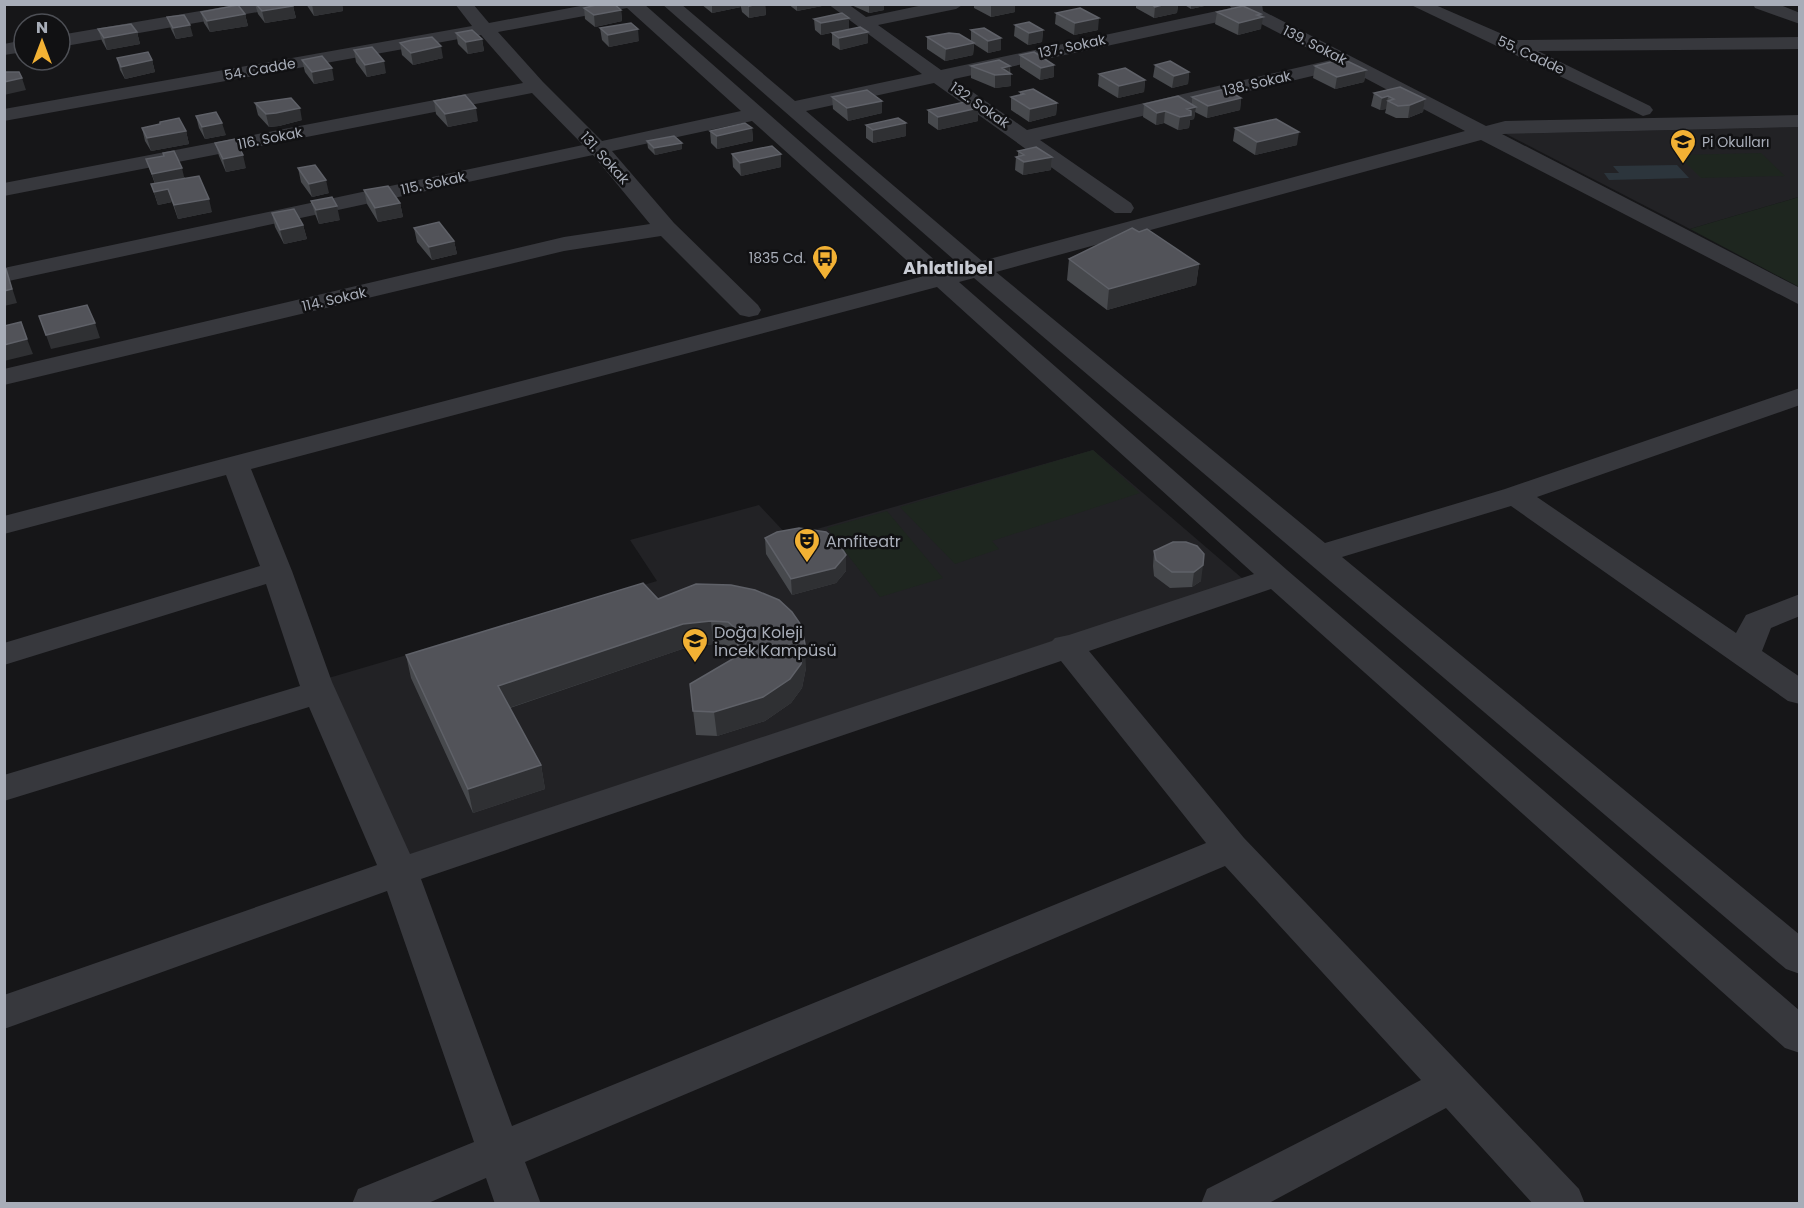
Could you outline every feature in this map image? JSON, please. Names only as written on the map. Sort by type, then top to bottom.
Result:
[{"type":"street","points":[[72,37],[132,20],[275,4]]},
{"type":"street","name":"131. Sokak","points":[[463,4],[536,86],[598,148],[666,228],[749,310]]},
{"type":"street","name":"54. Cadde","points":[[4,115],[623,4]]},
{"type":"street","points":[[633,4],[1276,577],[1800,1036]]},
{"type":"street","points":[[670,4],[791,108],[977,255],[1318,555],[1800,958]]},
{"type":"street","name":"132. Sokak","points":[[836,4],[1025,136],[1123,208]]},
{"type":"street","points":[[863,23],[956,4]]},
{"type":"street","name":"137. Sokak","points":[[791,108],[1242,7],[1271,4]]},
{"type":"street","name":"55. Cadde","points":[[1417,4],[1513,46],[1643,110]]},
{"type":"street","points":[[1761,4],[1800,19]]},
{"type":"street","name":"139. Sokak","points":[[1242,7],[1800,298]]},
{"type":"street","points":[[1513,46],[1800,43]]},
{"type":"street","name":"138. Sokak","points":[[1025,136],[1349,62]]},
{"type":"street","name":"116. Sokak","points":[[4,190],[536,86]]},
{"type":"street","points":[[1376,141],[1482,114],[1800,108]]},
{"type":"street","name":"115. Sokak","points":[[4,275],[756,114]]},
{"type":"street","points":[[4,525],[235,464],[932,271],[977,255],[1505,127],[1800,122]]},
{"type":"street","points":[[1101,214],[1146,201]]},
{"type":"street","name":"114. Sokak","points":[[4,377],[564,244],[666,228]]},
{"type":"street","points":[[4,505],[749,310],[932,271]]},
{"type":"street","points":[[1318,555],[1515,495],[1800,396]]},
{"type":"street","points":[[235,464],[277,571],[320,692],[399,872],[518,1203]]},
{"type":"street","points":[[1515,495],[1800,693]]},
{"type":"street","points":[[4,654],[277,571]]},
{"type":"street","points":[[4,1012],[399,872],[1066,645],[1276,577]]},
{"type":"street","points":[[1683,610],[1757,622],[1800,604]]},
{"type":"street","points":[[1745,653],[1757,622]]},
{"type":"street","points":[[1066,645],[1231,848],[1563,1203]]},
{"type":"street","points":[[4,788],[320,692]]},
{"type":"street","points":[[374,1203],[1231,848]]},
{"type":"street","points":[[1223,1203],[1453,1084]]},
{"type":"shaded area","name":"Pi Okulları","points":[[1799,127],[1799,197],[1690,229],[1506,134]]},
{"type":"shaded area","points":[[1761,153],[1785,176],[1701,178],[1678,155]]},
{"type":"shaded area","points":[[1677,165],[1689,178],[1609,180],[1604,173],[1619,173],[1613,166]]},
{"type":"shaded area","points":[[1799,197],[1799,287],[1690,229]]},
{"type":"shaded area","name":"Doğa Koleji İncek Kampüsü","points":[[1093,450],[1250,585],[399,872],[315,682],[657,581],[630,540],[759,505],[789,537]]},
{"type":"shaded area","points":[[1093,450],[1140,493],[992,541],[999,549],[955,564],[900,507]]},
{"type":"shaded area","points":[[887,511],[943,578],[880,597],[827,528]]},
{"type":"building","points":[[256,4],[292,4],[293,6],[262,11]]},
{"type":"building","points":[[600,4],[614,4],[621,10],[594,15],[584,8]]},
{"type":"building","points":[[238,5],[245,14],[207,21],[201,12]]},
{"type":"building","points":[[1243,6],[1263,17],[1239,23],[1217,12]]},
{"type":"building","points":[[1080,8],[1099,18],[1075,23],[1056,13]]},
{"type":"building","points":[[842,13],[849,18],[821,23],[814,19]]},
{"type":"building","points":[[184,15],[190,25],[173,28],[167,17]]},
{"type":"building","points":[[1029,22],[1043,30],[1029,33],[1015,25]]},
{"type":"building","points":[[631,23],[638,29],[608,35],[600,28]]},
{"type":"building","points":[[131,24],[137,32],[104,38],[98,29]]},
{"type":"building","points":[[860,27],[868,32],[839,38],[832,33]]},
{"type":"building","points":[[984,28],[1001,38],[988,41],[971,30]]},
{"type":"building","points":[[472,30],[482,39],[466,42],[456,33]]},
{"type":"building","points":[[949,33],[959,34],[974,43],[946,49],[927,37]]},
{"type":"building","points":[[432,37],[441,46],[411,53],[400,43],[412,40]]},
{"type":"building","points":[[372,47],[384,61],[365,65],[354,50]]},
{"type":"building","points":[[148,52],[152,60],[121,67],[117,58]]},
{"type":"building","points":[[1034,52],[1054,65],[1041,68],[1020,55]]},
{"type":"building","points":[[322,56],[332,68],[312,72],[302,60]]},
{"type":"building","points":[[1343,59],[1366,70],[1337,77],[1315,66]]},
{"type":"building","points":[[999,60],[1010,66],[1002,68],[1011,74],[995,75],[971,66]]},
{"type":"building","points":[[1170,61],[1189,72],[1174,76],[1155,65]]},
{"type":"building","points":[[1125,68],[1145,80],[1119,86],[1099,74]]},
{"type":"building","points":[[4,72],[19,72],[22,78],[4,82]]},
{"type":"building","points":[[1400,87],[1425,99],[1410,105],[1398,106],[1388,101],[1394,99],[1388,96],[1382,98],[1374,93]]},
{"type":"building","points":[[1033,89],[1057,103],[1030,109],[1011,97]]},
{"type":"building","points":[[1225,89],[1241,98],[1208,106],[1192,97]]},
{"type":"building","points":[[867,90],[882,101],[847,108],[832,97]]},
{"type":"building","points":[[465,95],[476,108],[445,114],[434,101]]},
{"type":"building","points":[[1178,96],[1196,107],[1187,109],[1191,111],[1191,115],[1180,117],[1165,111],[1157,113],[1144,104]]},
{"type":"building","points":[[291,98],[300,108],[266,114],[255,103]]},
{"type":"building","points":[[969,101],[978,108],[938,117],[928,110]]},
{"type":"building","points":[[216,112],[222,123],[202,127],[196,116]]},
{"type":"building","points":[[179,118],[186,131],[147,138],[142,128],[160,124],[160,122]]},
{"type":"building","points":[[898,118],[906,123],[873,130],[866,125]]},
{"type":"building","points":[[1276,119],[1299,132],[1257,142],[1235,128]]},
{"type":"building","points":[[745,123],[752,128],[717,136],[710,131]]},
{"type":"building","points":[[674,136],[682,143],[654,148],[647,141]]},
{"type":"building","points":[[235,139],[243,155],[223,159],[215,143]]},
{"type":"building","points":[[772,146],[781,154],[740,163],[732,154]]},
{"type":"building","points":[[1036,147],[1052,157],[1024,162],[1016,157],[1024,155],[1018,151]]},
{"type":"building","points":[[174,151],[182,168],[152,174],[146,159],[164,156],[163,153]]},
{"type":"building","points":[[315,165],[326,180],[309,184],[298,168]]},
{"type":"building","points":[[199,176],[209,199],[174,205],[168,189],[154,192],[151,184]]},
{"type":"building","points":[[388,186],[400,203],[375,208],[364,190]]},
{"type":"building","points":[[332,197],[337,206],[316,210],[311,201]]},
{"type":"building","points":[[294,209],[303,225],[280,230],[272,213]]},
{"type":"building","points":[[439,222],[454,241],[429,247],[414,228]]},
{"type":"building","points":[[1132,228],[1139,232],[1147,229],[1199,264],[1109,289],[1069,259]]},
{"type":"building","points":[[6,269],[12,289],[4,291],[4,270]]},
{"type":"building","points":[[87,305],[95,323],[46,335],[39,316]]},
{"type":"building","points":[[21,322],[27,339],[4,345],[4,326]]},
{"type":"building","points":[[799,528],[826,532],[838,542],[846,555],[835,568],[791,579],[765,538],[777,532]]},
{"type":"building","points":[[1173,542],[1186,542],[1197,546],[1204,554],[1203,565],[1194,572],[1172,572],[1156,560],[1154,551]]},
{"type":"building","points":[[643,583],[658,599],[696,584],[731,585],[755,590],[779,600],[792,612],[801,625],[805,644],[801,664],[790,679],[763,697],[714,712],[693,711],[690,684],[736,657],[738,641],[735,628],[728,622],[711,621],[683,624],[498,686],[541,765],[468,789],[406,655]]},
{"type":"place","name":"Pi Okulları","points":[[1683,165]]},
{"type":"place","name":"1835 Cd.","points":[[825,281]]},
{"type":"place","name":"Amfiteatr","points":[[807,564]]},
{"type":"place","name":"Doğa Koleji İncek Kampüsü","points":[[695,664]]},
{"type":"district","name":"Ahlatlıbel","points":[[948,268]]}]
